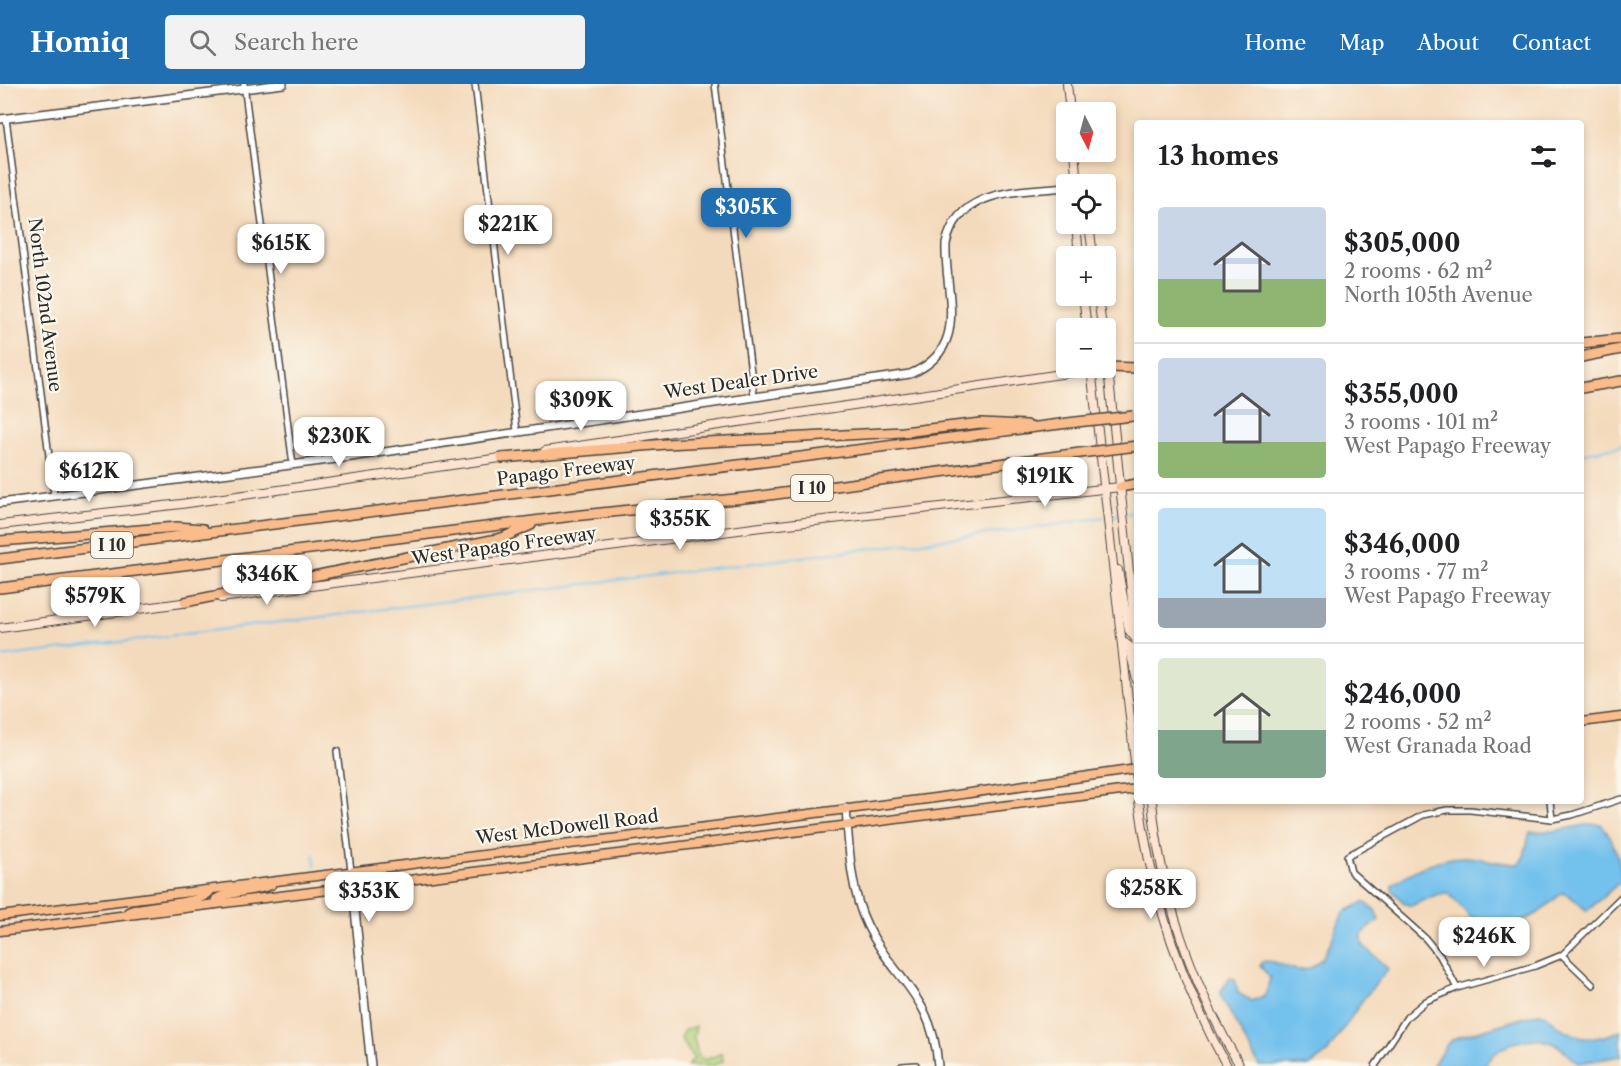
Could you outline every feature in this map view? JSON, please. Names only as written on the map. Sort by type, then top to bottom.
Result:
[{"type":"highway","points":[[1584,343],[1621,339]]},
{"type":"highway","points":[[1584,356],[1621,349]]},
{"type":"highway","points":[[1116,367],[1134,368]]},
{"type":"highway","points":[[1584,387],[1621,381]]},
{"type":"highway","name":"Papago Freeway","points":[[0,559],[1134,415]]},
{"type":"highway","points":[[502,458],[666,444],[903,432],[981,423],[1054,426]]},
{"type":"highway","name":"I 10","points":[[0,588],[707,500],[754,497],[1134,447]]},
{"type":"highway","points":[[1120,487],[1134,485]]},
{"type":"highway","points":[[186,602],[502,538],[540,521]]},
{"type":"highway","points":[[0,541],[177,527],[224,531]]},
{"type":"main road","points":[[1067,84],[1069,102]]},
{"type":"main road","points":[[0,525],[192,502],[502,458],[1056,374]]},
{"type":"main road","points":[[1092,378],[1134,751]]},
{"type":"main road","points":[[1109,378],[1134,619]]},
{"type":"main road","name":"West Papago Freeway","points":[[0,628],[773,526],[1120,487]]},
{"type":"main road","points":[[1114,567],[1120,571],[1129,630],[1134,636]]},
{"type":"main road","points":[[1122,641],[1129,646],[1134,667]]},
{"type":"main road","points":[[1584,722],[1621,717]]},
{"type":"main road","name":"West McDowell Road","points":[[0,916],[1134,769]]},
{"type":"main road","name":"West McDowell Road","points":[[0,931],[1134,789]]},
{"type":"main road","points":[[1139,804],[1151,876],[1170,939],[1192,998],[1226,1065],[1238,1062],[1207,1003],[1186,953],[1158,850],[1152,804]]},
{"type":"main road","points":[[215,904],[216,899],[223,895],[256,891],[282,880]]},
{"type":"main road","points":[[119,916],[140,906],[202,899],[211,890]]},
{"type":"street","points":[[3,118],[244,86],[283,84]]},
{"type":"street","points":[[475,84],[517,431]]},
{"type":"street","points":[[715,84],[754,396]]},
{"type":"street","points":[[244,86],[293,465]]},
{"type":"street","name":"North 102nd Avenue","points":[[3,118],[54,495]]},
{"type":"street","name":"West Dealer Drive","points":[[0,503],[293,465],[910,374],[925,366],[939,352],[949,336],[952,316],[946,244],[948,232],[961,213],[979,201],[995,195],[1056,189]]},
{"type":"street","points":[[337,751],[371,1066]]},
{"type":"street","points":[[1457,987],[1440,956],[1425,938],[1351,872],[1347,856],[1423,815],[1447,810],[1470,810],[1552,819],[1621,799]]},
{"type":"street","points":[[1550,804],[1552,819]]},
{"type":"street","points":[[846,808],[854,876],[864,918],[883,950],[921,1003],[934,1035],[938,1066]]},
{"type":"street","points":[[1375,1066],[1407,1017],[1426,1001],[1457,987],[1535,966],[1562,954],[1621,897]]},
{"type":"street","points":[[1562,954],[1593,985]]},
{"type":"street","points":[[902,1066],[916,1065]]},
{"type":"green space","points":[[696,1026],[694,1037],[698,1056],[705,1060],[722,1053],[723,1061],[712,1066],[687,1066],[694,1059],[681,1039],[684,1030]]},
{"type":"water","points":[[1601,824],[1610,837],[1618,858],[1621,881],[1587,911],[1570,896],[1562,893],[1537,914],[1482,930],[1448,893],[1438,894],[1411,906],[1404,903],[1392,890],[1392,885],[1409,874],[1437,861],[1467,857],[1519,864],[1524,856],[1530,832],[1555,831]]},
{"type":"water","points":[[1364,902],[1375,910],[1379,920],[1362,934],[1362,944],[1388,969],[1364,998],[1327,1053],[1309,1066],[1259,1066],[1221,996],[1221,991],[1230,978],[1235,979],[1238,993],[1252,1001],[1266,995],[1270,978],[1260,965],[1262,962],[1274,962],[1293,969],[1304,970],[1313,966],[1326,951],[1344,912]]},
{"type":"water","points":[[1539,1013],[1548,1016],[1566,1031],[1581,1036],[1605,1036],[1621,1030],[1621,1056],[1579,1063],[1557,1045],[1547,1041],[1527,1040],[1498,1051],[1484,1066],[1432,1066],[1448,1043],[1455,1038]]},
{"type":"waterway","points":[[1584,453],[1621,446]]},
{"type":"waterway","points":[[1110,516],[1134,512]]},
{"type":"waterway","points":[[0,657],[1042,527],[1104,517]]},
{"type":"waterway","points":[[314,855],[315,866]]}]
